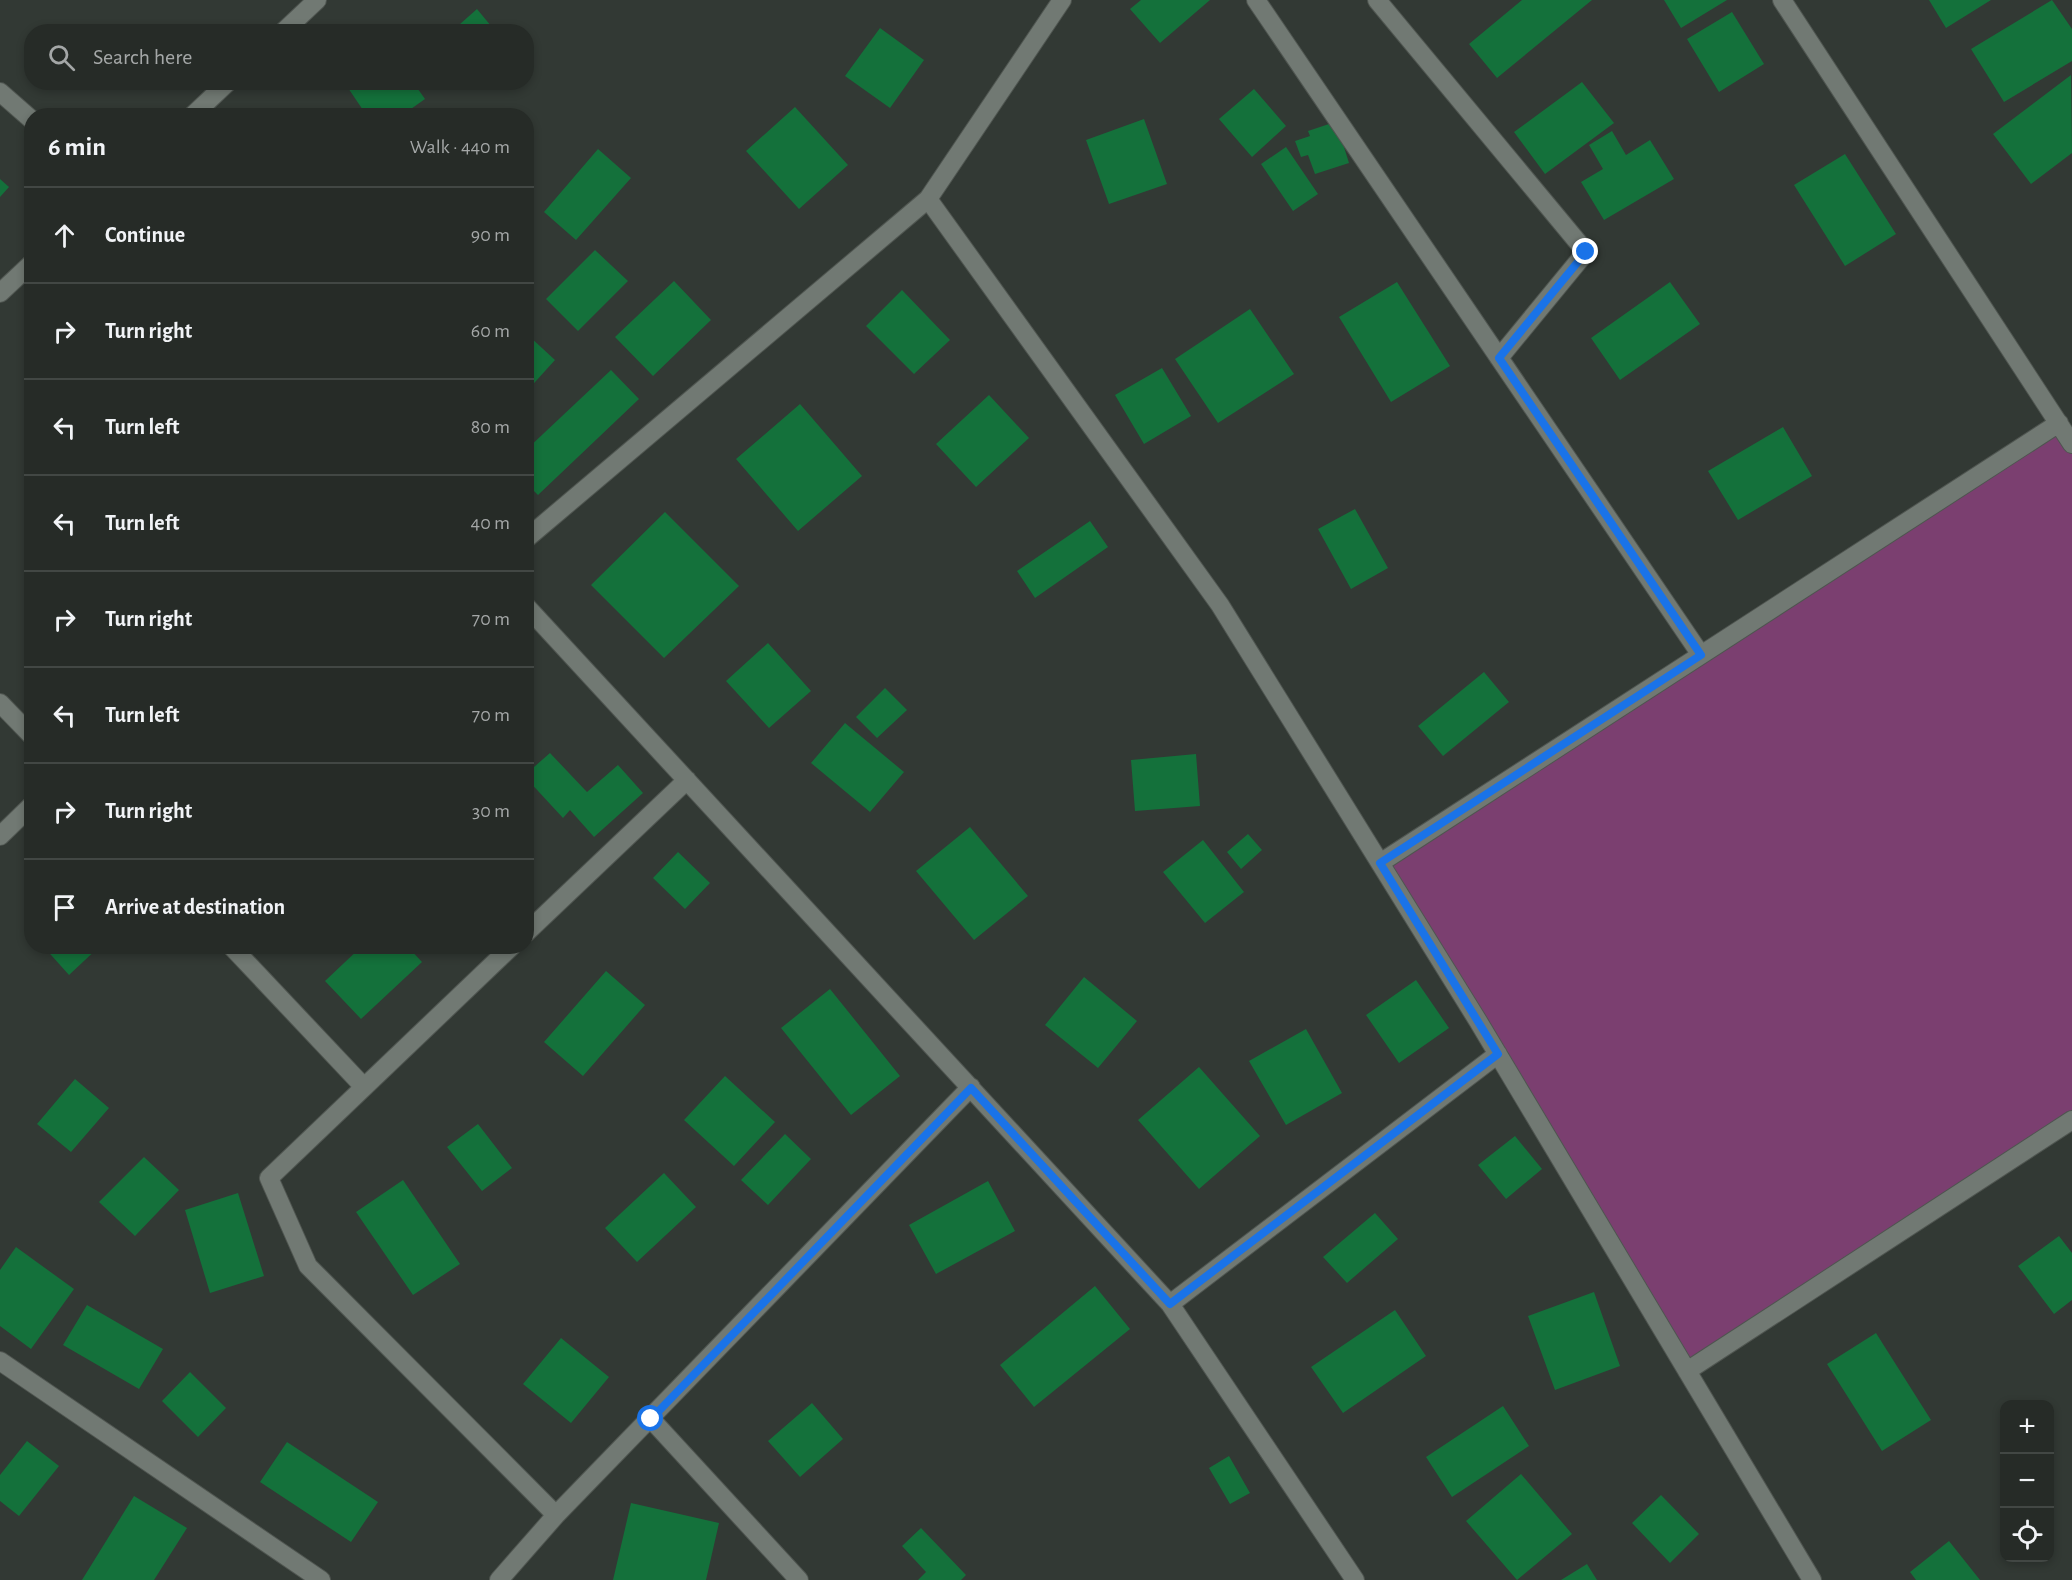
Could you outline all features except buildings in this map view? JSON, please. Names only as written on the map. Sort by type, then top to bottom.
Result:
[{"type":"street","points":[[292,24],[317,0]]},
{"type":"street","points":[[534,532],[928,199],[1062,0]]},
{"type":"street","points":[[1256,0],[1701,655]]},
{"type":"street","points":[[1377,0],[1586,252],[1499,358]]},
{"type":"street","points":[[1782,0],[2072,444]]},
{"type":"street","points":[[200,108],[220,90]]},
{"type":"street","points":[[0,92],[24,113]]},
{"type":"street","points":[[928,199],[1220,605],[1498,1054],[1812,1580]]},
{"type":"street","points":[[0,292],[24,270]]},
{"type":"street","points":[[1380,863],[2058,423]]},
{"type":"street","points":[[534,615],[1170,1304],[1355,1580]]},
{"type":"street","points":[[0,703],[24,728]]},
{"type":"street","points":[[534,925],[687,780]]},
{"type":"street","points":[[0,836],[24,813]]},
{"type":"street","points":[[239,954],[364,1087]]},
{"type":"street","points":[[504,954],[269,1178],[308,1266],[556,1515]]},
{"type":"street","points":[[1170,1304],[1498,1054]]},
{"type":"street","points":[[499,1580],[556,1515],[971,1088]]},
{"type":"street","points":[[1687,1371],[2072,1120]]},
{"type":"street","points":[[0,1361],[321,1580]]},
{"type":"street","points":[[651,1419],[799,1580]]},
{"type":"shaded area","points":[[2059,423],[2072,443],[2072,1125],[1687,1371],[1380,863]]},
{"type":"route","points":[[651,1419],[971,1088],[1170,1304],[1498,1054],[1380,863],[1701,655],[1499,358],[1586,252]]}]
